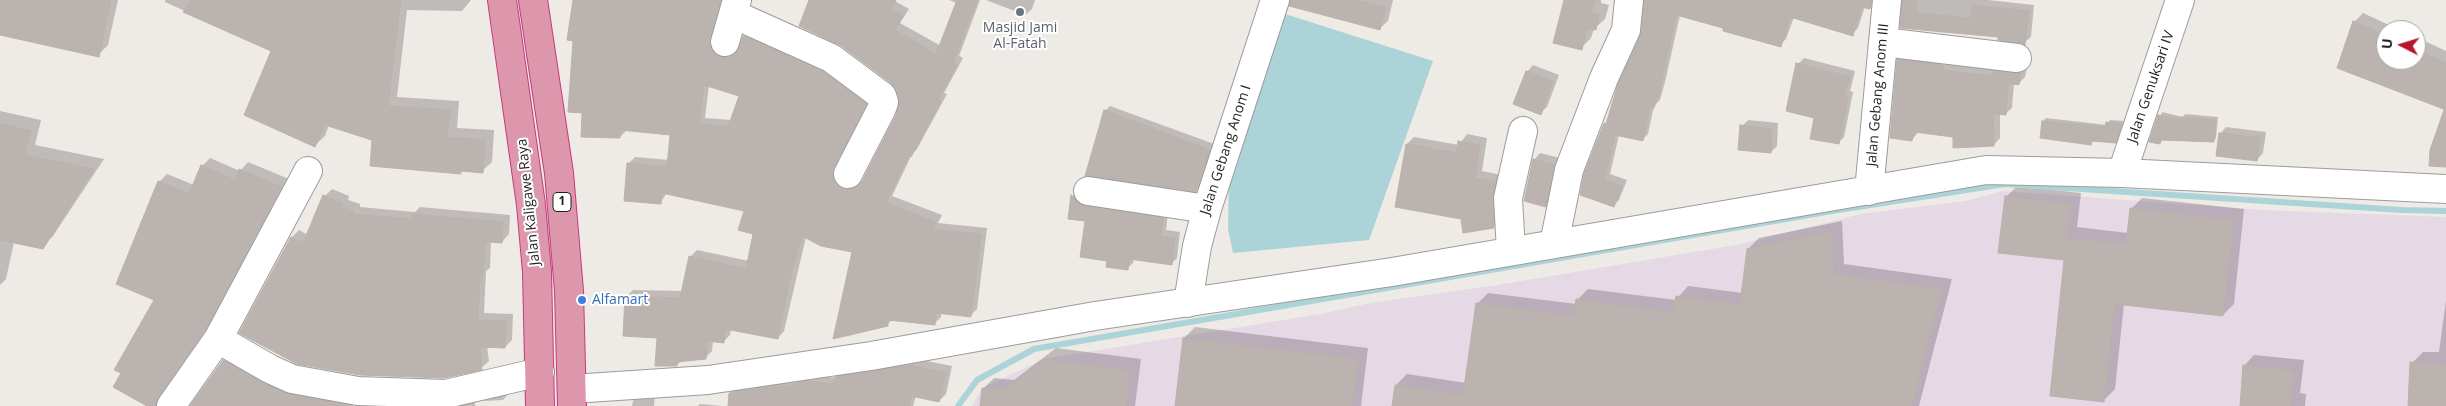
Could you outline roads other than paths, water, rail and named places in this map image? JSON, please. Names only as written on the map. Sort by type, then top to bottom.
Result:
[{"type":"highway","name":"Jalan Kaligawe Raya","points":[[502,0],[531,205],[537,272],[540,406]]},
{"type":"highway","name":"1","points":[[533,0],[559,173],[569,291],[572,398]]},
{"type":"street","points":[[1554,244],[1569,170],[1604,78],[1626,30],[1629,0]]},
{"type":"street","name":"Jalan Gebang Anom III","points":[[1869,191],[1887,0]]},
{"type":"street","name":"Jalan Genuksari IV","points":[[2122,173],[2180,0]]},
{"type":"street","name":"Jalan Gebang Anom I","points":[[1188,302],[1197,246],[1207,209],[1270,1]]},
{"type":"street","points":[[725,42],[735,7],[831,58],[882,96],[884,102],[882,108],[848,174]]},
{"type":"street","points":[[1883,42],[2017,58]]},
{"type":"street","points":[[1511,251],[1508,198],[1523,132]]},
{"type":"street","points":[[171,406],[218,339],[308,170]]},
{"type":"street","points":[[572,398],[871,356],[1085,318],[1392,272],[1986,170],[2122,173],[2446,189]]},
{"type":"street","points":[[1088,191],[1207,209]]},
{"type":"street","points":[[218,339],[270,369],[292,379],[358,391],[446,394],[540,372]]},
{"type":"water","points":[[1285,14],[1433,61],[1369,240],[1233,253],[1228,229],[1229,174]]},
{"type":"waterway","points":[[958,406],[977,380],[1034,349],[1832,211],[2005,184],[2402,210],[2446,211]]},
{"type":"place","name":"Masjid Jami Al-Fatah","points":[[1020,12]]},
{"type":"place","name":"Alfamart","points":[[582,300]]}]
